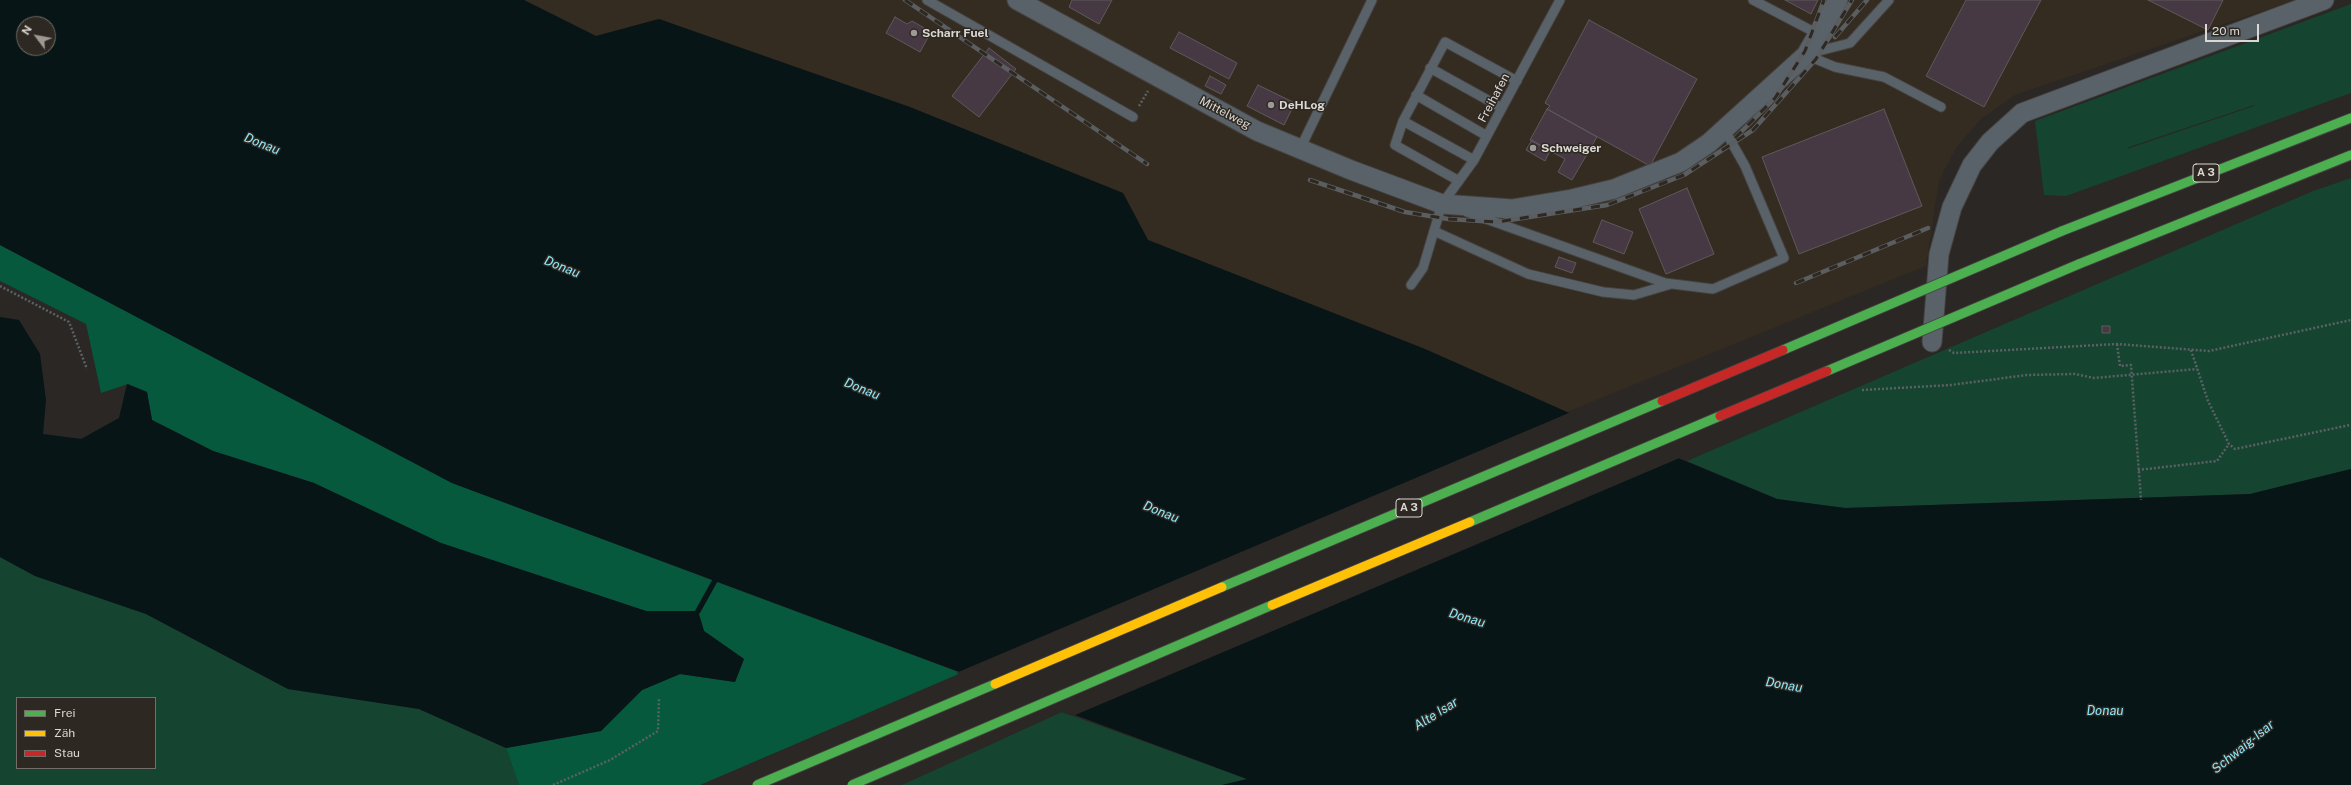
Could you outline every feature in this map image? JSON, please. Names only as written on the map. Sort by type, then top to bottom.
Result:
[{"type":"highway","name":"A 3","points":[[757,785],[2062,231],[2351,118]]},
{"type":"highway","points":[[852,785],[1178,645],[2079,264],[2351,155]]},
{"type":"street","name":"Mittelweg","points":[[1017,0],[1257,131],[1442,204],[1512,209],[1572,199],[1614,189],[1681,162],[1709,143],[1806,54],[1838,0]]},
{"type":"street","points":[[1932,342],[1940,254],[1952,207],[1972,165],[1990,142],[2022,113],[2324,0]]},
{"type":"lane","points":[[927,0],[1134,117]]},
{"type":"lane","points":[[1300,149],[1372,0]]},
{"type":"lane","name":"Freihafen","points":[[1411,285],[1423,268],[1442,204],[1474,160],[1560,0]]},
{"type":"lane","points":[[1753,0],[1818,34]]},
{"type":"lane","points":[[1806,54],[1850,43],[1889,0]]},
{"type":"lane","points":[[1459,181],[1395,145],[1403,120],[1445,42],[1517,81]]},
{"type":"lane","points":[[1806,54],[1836,67],[1884,76],[1941,107]]},
{"type":"lane","points":[[1430,68],[1502,108]]},
{"type":"lane","points":[[1416,95],[1487,136]]},
{"type":"lane","points":[[1403,120],[1474,160]]},
{"type":"lane","points":[[1442,204],[1665,283],[1713,289],[1784,258],[1745,166],[1724,129]]},
{"type":"lane","points":[[1434,231],[1528,274],[1603,292],[1634,296],[1673,284]]},
{"type":"path","points":[[1134,117],[1156,76]]},
{"type":"path","points":[[0,286],[69,322],[87,369]]},
{"type":"path","points":[[1932,342],[1954,353],[2117,344],[2209,352],[2351,320]]},
{"type":"path","points":[[2117,344],[2120,366],[2131,365],[2140,500]]},
{"type":"path","points":[[2190,350],[2208,402],[2229,444],[2235,449],[2350,425]]},
{"type":"path","points":[[1862,390],[1951,385],[2027,375],[2075,374],[2094,378],[2132,376],[2197,369]]},
{"type":"path","points":[[2138,470],[2217,460],[2229,444]]},
{"type":"path","points":[[552,785],[610,760],[658,731],[659,698]]},
{"type":"shaded area","points":[[524,0],[2292,1],[2015,95],[1981,119],[1956,148],[1939,181],[1926,266],[1567,412],[1425,349],[1148,240],[1123,193],[659,19],[596,36]]},
{"type":"green space","points":[[2351,4],[2351,93],[2066,196],[2044,195],[2035,121]],"holes":[[[2254,106],[2127,149],[2129,147]]]},
{"type":"green space","points":[[2351,178],[2351,469],[2250,494],[1845,508],[1777,499],[1687,461],[2313,191]]},
{"type":"green space","points":[[0,245],[452,483],[961,673],[700,785],[519,785],[506,748],[601,731],[642,690],[680,674],[735,682],[744,659],[704,631],[698,611],[646,611],[441,543],[314,483],[213,451],[152,420],[147,392],[128,384],[101,393],[86,324],[0,281]]},
{"type":"green space","points":[[0,557],[35,576],[146,614],[288,689],[419,709],[506,748],[519,785],[0,785]]},
{"type":"green space","points":[[1062,712],[1247,779],[1222,785],[902,785]]},
{"type":"water","points":[[0,0],[524,0],[596,36],[659,19],[910,107],[1123,193],[1148,240],[1425,349],[1567,412],[1777,499],[1845,508],[2250,494],[2351,469],[2351,785],[1222,785],[1247,779],[452,483],[0,245]]},
{"type":"water","points":[[0,317],[19,320],[40,354],[46,400],[43,434],[81,439],[119,418],[127,384],[147,392],[152,420],[213,451],[314,483],[441,543],[646,611],[698,611],[704,631],[744,659],[735,682],[680,674],[642,690],[601,731],[506,748],[419,709],[288,689],[146,614],[35,576],[0,557]]},
{"type":"pier","points":[[1571,412],[1682,457],[1073,716],[956,673]]},
{"type":"building","points":[[1072,0],[1112,0],[1099,24],[1069,7]]},
{"type":"building","points":[[1785,0],[1818,0],[1811,14]]},
{"type":"building","points":[[1966,0],[2041,0],[1984,107],[1926,76]]},
{"type":"building","points":[[2148,0],[2223,0],[2208,30]]},
{"type":"building","points":[[895,17],[907,24],[912,21],[931,32],[920,52],[886,33]]},
{"type":"building","points":[[1589,20],[1697,79],[1650,166],[1547,109],[1550,106],[1545,103]]},
{"type":"building","points":[[1179,32],[1237,63],[1229,79],[1170,48]]},
{"type":"building","points":[[989,48],[1016,69],[979,117],[952,96]]},
{"type":"building","points":[[1210,76],[1226,85],[1221,94],[1205,86]]},
{"type":"building","name":"DeHLog","points":[[1258,85],[1295,103],[1284,125],[1247,106]]},
{"type":"building","points":[[1547,109],[1597,137],[1572,180],[1558,172],[1565,159],[1530,140]]},
{"type":"building","points":[[1884,109],[1922,206],[1799,254],[1762,157]]},
{"type":"building","points":[[1532,140],[1550,151],[1545,161],[1526,150]]},
{"type":"building","points":[[1687,188],[1714,254],[1666,274],[1639,209]]},
{"type":"building","points":[[1602,220],[1633,232],[1624,254],[1593,242]]},
{"type":"building","points":[[1559,257],[1576,263],[1572,273],[1555,267]]},
{"type":"building","points":[[2102,326],[2110,326],[2110,333],[2102,333]]},
{"type":"waterway","points":[[698,611],[718,575]]},
{"type":"railway","points":[[905,0],[1147,164]]},
{"type":"railway","points":[[1735,138],[1775,98],[1805,51],[1824,0]]},
{"type":"railway","points":[[1310,180],[1405,212],[1448,219],[1497,222],[1607,205],[1684,175],[1753,130],[1816,59],[1852,0]]},
{"type":"railway","points":[[1835,37],[1867,0]]},
{"type":"railway","points":[[1796,283],[1928,228]]},
{"type":"traffic: fast","points":[[2062,231],[2351,118]]},
{"type":"traffic: fast","points":[[2079,264],[2351,155]]},
{"type":"traffic: fast","points":[[1783,350],[2062,231]]},
{"type":"traffic: fast","points":[[1827,371],[2079,264]]},
{"type":"traffic: fast","points":[[1222,587],[1662,401]]},
{"type":"traffic: fast","points":[[1470,522],[1720,416]]},
{"type":"traffic: fast","points":[[852,785],[1272,605]]},
{"type":"traffic: fast","points":[[757,785],[995,684]]},
{"type":"traffic: slow","points":[[1272,605],[1470,522]]},
{"type":"traffic: slow","points":[[995,684],[1222,587]]},
{"type":"traffic: jam","points":[[1662,401],[1783,350]]},
{"type":"traffic: jam","points":[[1720,416],[1827,371]]},
{"type":"place","name":"Scharr Fuel","points":[[914,33]]},
{"type":"place","name":"DeHLog","points":[[1271,105]]},
{"type":"place","name":"Schweiger","points":[[1533,148]]},
{"type":"water label","name":"Donau","points":[[262,144]]},
{"type":"water label","name":"Donau","points":[[562,267]]},
{"type":"water label","name":"Donau","points":[[862,389]]},
{"type":"water label","name":"Donau","points":[[1161,512]]},
{"type":"water label","name":"Donau","points":[[1467,618]]},
{"type":"water label","name":"Donau","points":[[1784,685]]},
{"type":"water label","name":"Donau","points":[[2105,711]]},
{"type":"water label","name":"Alte Isar","points":[[1436,714]]},
{"type":"water label","name":"Schwaig-Isar","points":[[2243,747]]}]
